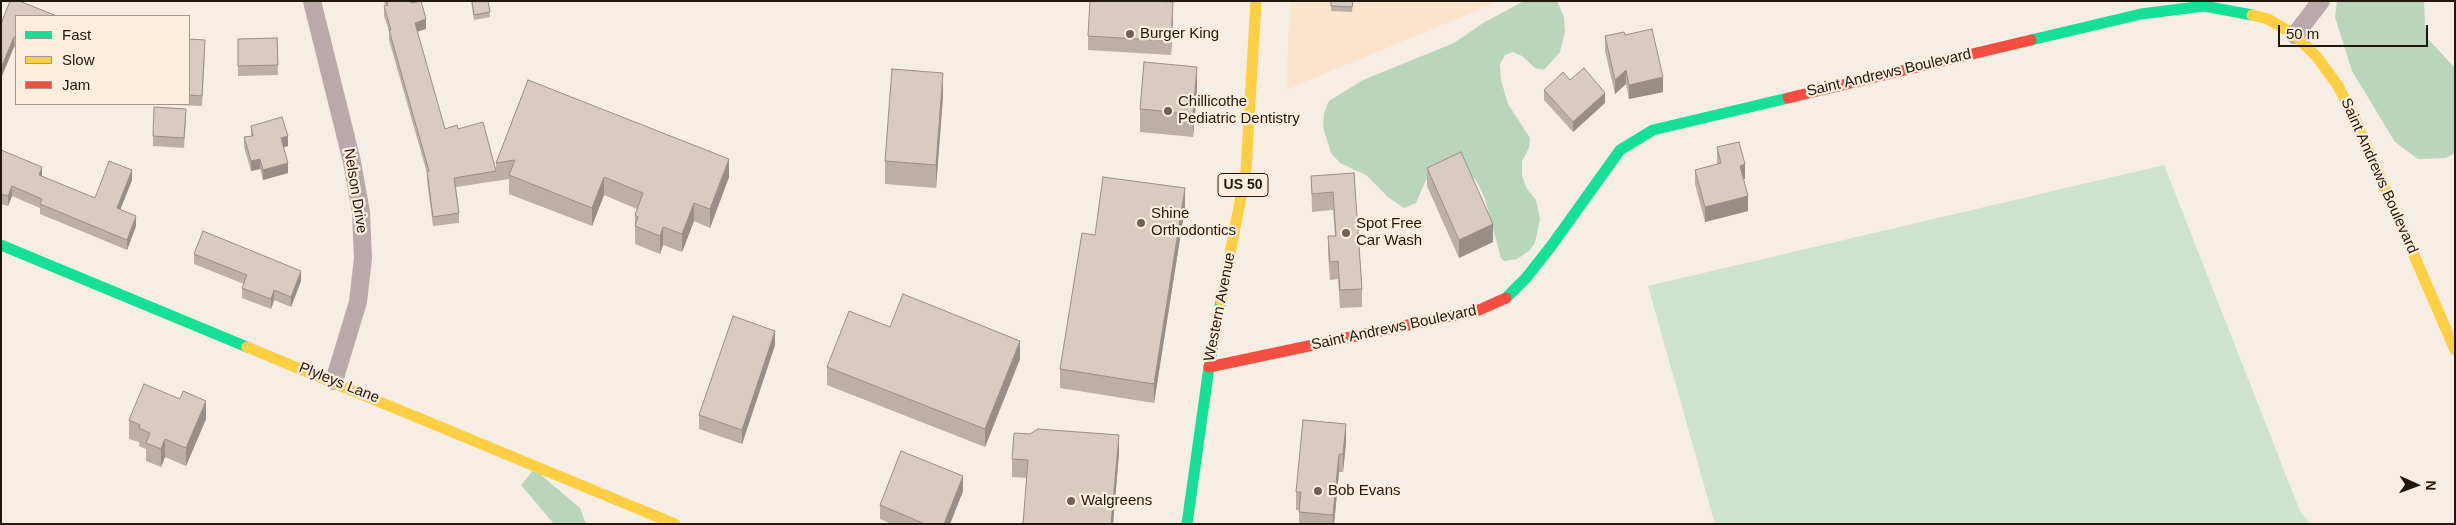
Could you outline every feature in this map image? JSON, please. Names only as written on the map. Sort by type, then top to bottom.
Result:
[{"type":"street","name":"Nelson Drive","points":[[312,1],[352,162],[361,212],[363,258],[358,302],[334,381]]},
{"type":"street","name":"Western Avenue","points":[[1187,524],[1209,367],[1246,170],[1256,1]]},
{"type":"street","points":[[2295,35],[2321,1]]},
{"type":"street","name":"Saint Andrews Boulevard","points":[[1209,367],[1479,310],[1505,299],[1526,278],[1620,150],[1653,130],[2141,14],[2173,8],[2204,6],[2235,10],[2268,19],[2295,35],[2316,57],[2338,86],[2356,119],[2455,350]]},
{"type":"street","name":"Plyleys Lane","points":[[1,245],[334,381],[675,524]]},
{"type":"shaded area","points":[[1290,1],[1500,1],[1286,90]]},
{"type":"green space","points":[[1524,1],[1557,1],[1564,17],[1565,32],[1560,52],[1544,70],[1535,68],[1522,56],[1513,52],[1505,55],[1500,64],[1501,80],[1508,104],[1530,138],[1529,148],[1522,161],[1522,176],[1527,189],[1536,200],[1540,219],[1535,243],[1529,251],[1517,259],[1504,261],[1501,258],[1485,199],[1477,182],[1465,168],[1443,163],[1426,180],[1416,203],[1404,208],[1388,197],[1366,175],[1340,163],[1331,153],[1323,127],[1324,113],[1329,101],[1363,80],[1454,43],[1483,23]]},
{"type":"green space","points":[[2337,1],[2424,1],[2425,25],[2428,39],[2455,68],[2455,153],[2446,158],[2418,159],[2395,142],[2352,71],[2335,17]]},
{"type":"green space","points":[[2164,165],[2300,511],[2310,524],[1715,524],[1648,286]]},
{"type":"green space","points":[[534,469],[580,508],[586,524],[554,524],[521,485]]},
{"type":"building","points":[[10,1],[19,1],[54,15],[15,15],[15,38],[1,68],[1,24]]},
{"type":"building","points":[[387,1],[411,1],[411,3],[421,1],[426,19],[415,23],[445,129],[457,125],[458,129],[483,122],[496,171],[454,178],[459,213],[433,217],[427,171],[429,171],[389,30],[391,30],[384,6],[388,5]]},
{"type":"building","points":[[472,1],[488,1],[490,12],[474,15]]},
{"type":"building","name":"Burger King","points":[[1090,1],[1173,2],[1171,41],[1088,36]]},
{"type":"building","points":[[1331,1],[1353,1],[1352,7],[1331,6]]},
{"type":"building","points":[[1652,29],[1663,77],[1629,85],[1626,70],[1615,80],[1605,36],[1624,32],[1625,35]]},
{"type":"building","points":[[277,38],[278,65],[238,66],[238,39]]},
{"type":"building","points":[[190,39],[205,40],[202,96],[190,95]]},
{"type":"building","points":[[1144,62],[1197,67],[1193,114],[1140,109]]},
{"type":"building","points":[[1584,68],[1605,93],[1573,122],[1544,90],[1563,72],[1570,80]]},
{"type":"building","points":[[892,69],[943,73],[936,165],[885,161]]},
{"type":"building","points":[[528,80],[729,159],[710,209],[694,203],[682,234],[663,227],[660,236],[635,226],[638,217],[635,215],[643,193],[604,177],[592,208],[509,175],[515,160],[496,163]]},
{"type":"building","points":[[154,107],[186,109],[184,138],[153,136]]},
{"type":"building","points":[[282,117],[288,136],[281,138],[288,163],[263,170],[260,159],[251,161],[244,137],[253,136],[251,126]]},
{"type":"building","points":[[1739,142],[1745,164],[1740,166],[1748,196],[1705,207],[1695,170],[1721,163],[1717,147]]},
{"type":"building","points":[[1,150],[42,167],[39,175],[95,198],[109,161],[132,170],[117,208],[136,216],[127,240],[40,204],[42,199],[12,186],[8,196],[1,194]]},
{"type":"building","points":[[1461,152],[1493,224],[1459,240],[1427,168]]},
{"type":"building","name":"Spot Free Car Wash","points":[[1354,173],[1362,289],[1340,290],[1338,261],[1330,262],[1328,236],[1336,236],[1333,192],[1312,194],[1311,176]]},
{"type":"building","points":[[1103,177],[1185,188],[1154,384],[1060,369],[1082,233],[1095,235]]},
{"type":"building","points":[[203,231],[301,271],[291,297],[274,290],[271,299],[242,288],[247,275],[194,254]]},
{"type":"building","points":[[903,294],[1020,341],[985,429],[827,367],[849,311],[890,327]]},
{"type":"building","points":[[733,316],[775,331],[742,430],[699,415]]},
{"type":"building","points":[[144,384],[180,399],[183,391],[206,401],[186,448],[165,439],[161,449],[146,443],[150,433],[139,428],[140,425],[129,420]]},
{"type":"building","name":"Bob Evans","points":[[1303,420],[1346,424],[1343,454],[1339,454],[1333,515],[1299,512],[1301,492],[1296,492]]},
{"type":"building","name":"Walgreens","points":[[1038,429],[1119,435],[1111,524],[1023,524],[1028,460],[1012,459],[1014,433],[1030,434]]},
{"type":"building","points":[[901,451],[963,476],[944,524],[925,524],[880,505]]},
{"type":"traffic: fast","points":[[2031,40],[2141,14],[2204,6],[2252,15]]},
{"type":"traffic: fast","points":[[1506,298],[1526,278],[1552,245],[1620,150],[1653,130],[1788,98]]},
{"type":"traffic: fast","points":[[1,245],[247,347]]},
{"type":"traffic: fast","points":[[1187,524],[1209,367],[1221,301]]},
{"type":"traffic: slow","points":[[1221,301],[1246,170],[1256,1]]},
{"type":"traffic: slow","points":[[2252,15],[2268,19],[2295,35],[2317,57],[2338,86],[2355,119],[2455,350]]},
{"type":"traffic: slow","points":[[247,347],[675,524]]},
{"type":"traffic: jam","points":[[1788,98],[2031,40]]},
{"type":"traffic: jam","points":[[1209,367],[1479,310],[1506,298]]},
{"type":"place","name":"Burger King","points":[[1130,34]]},
{"type":"place","name":"Chillicothe Pediatric Dentistry","points":[[1168,111]]},
{"type":"place","name":"Shine Orthodontics","points":[[1141,223]]},
{"type":"place","name":"Spot Free Car Wash","points":[[1346,233]]},
{"type":"place","name":"Bob Evans","points":[[1318,491]]},
{"type":"place","name":"Walgreens","points":[[1071,501]]}]
